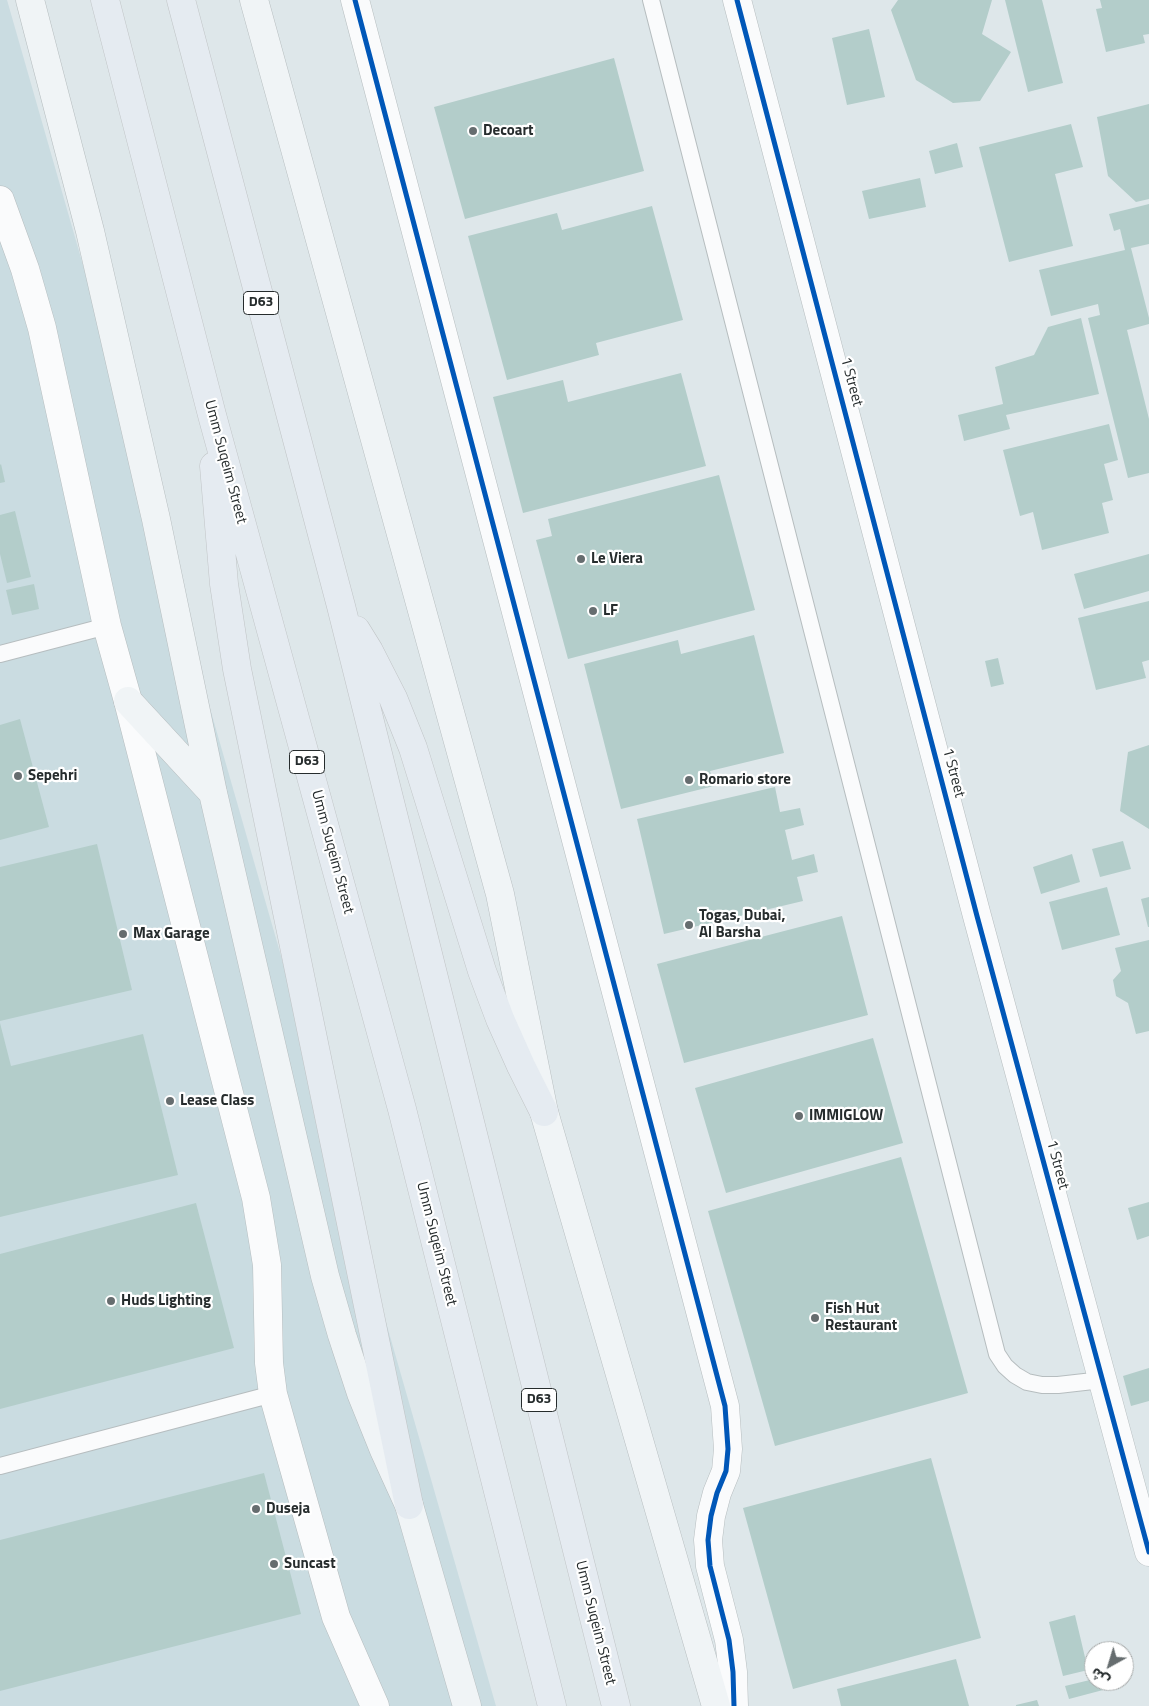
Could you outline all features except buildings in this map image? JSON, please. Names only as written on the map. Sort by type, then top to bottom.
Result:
[{"type":"main road","points":[[30,0],[90,231],[154,510],[213,793],[325,1276],[361,1393],[409,1505]]},
{"type":"main road","name":"Umm Suqeim Street","points":[[105,0],[212,415],[402,1109],[552,1706]]},
{"type":"main road","name":"Umm Suqeim Street","points":[[181,0],[341,606],[616,1706]]},
{"type":"main road","points":[[254,0],[500,894],[544,1112],[716,1706]]},
{"type":"main road","points":[[212,415],[216,500],[223,575],[237,669],[409,1505],[467,1706]]},
{"type":"main road","points":[[341,606],[369,651],[393,698],[413,748],[485,979],[504,1027],[544,1112]]},
{"type":"main road","points":[[128,701],[213,793]]},
{"type":"street","points":[[355,0],[725,1406],[728,1442],[726,1471],[717,1493],[711,1516],[708,1540],[710,1566],[728,1640],[733,1672],[734,1706]]},
{"type":"street","name":"1 Street","points":[[738,0],[980,925],[1149,1552]]},
{"type":"street","points":[[0,200],[25,269],[42,328],[107,626],[256,1198],[267,1265],[269,1363],[273,1394],[336,1617],[375,1706]]},
{"type":"lane","points":[[651,0],[997,1354],[1005,1366],[1027,1382],[1042,1385],[1058,1385],[1102,1380]]},
{"type":"lane","points":[[0,654],[107,626]]},
{"type":"lane","points":[[0,1466],[273,1394]]},
{"type":"shaded area","points":[[0,0],[7,0],[496,1706],[0,1706]]},
{"type":"cycle path","points":[[355,0],[725,1406],[728,1449],[726,1471],[717,1493],[711,1516],[708,1540],[710,1566],[729,1640],[733,1672],[734,1706]]},
{"type":"cycle path","points":[[737,0],[977,916],[1149,1552]]},
{"type":"place","name":"Decoart","points":[[473,131]]},
{"type":"place","name":"Le Viera","points":[[581,559]]},
{"type":"place","name":"LF","points":[[593,611]]},
{"type":"place","name":"Sepehri","points":[[18,776]]},
{"type":"place","name":"Romario store","points":[[689,780]]},
{"type":"place","name":"Togas, Dubai, Al Barsha","points":[[689,925]]},
{"type":"place","name":"Max Garage","points":[[123,934]]},
{"type":"place","name":"Lease Class","points":[[170,1101]]},
{"type":"place","name":"IMMIGLOW","points":[[799,1116]]},
{"type":"place","name":"Huds Lighting","points":[[111,1301]]},
{"type":"place","name":"Fish Hut Restaurant","points":[[815,1318]]},
{"type":"place","name":"Duseja","points":[[256,1509]]},
{"type":"place","name":"Suncast","points":[[274,1564]]}]
